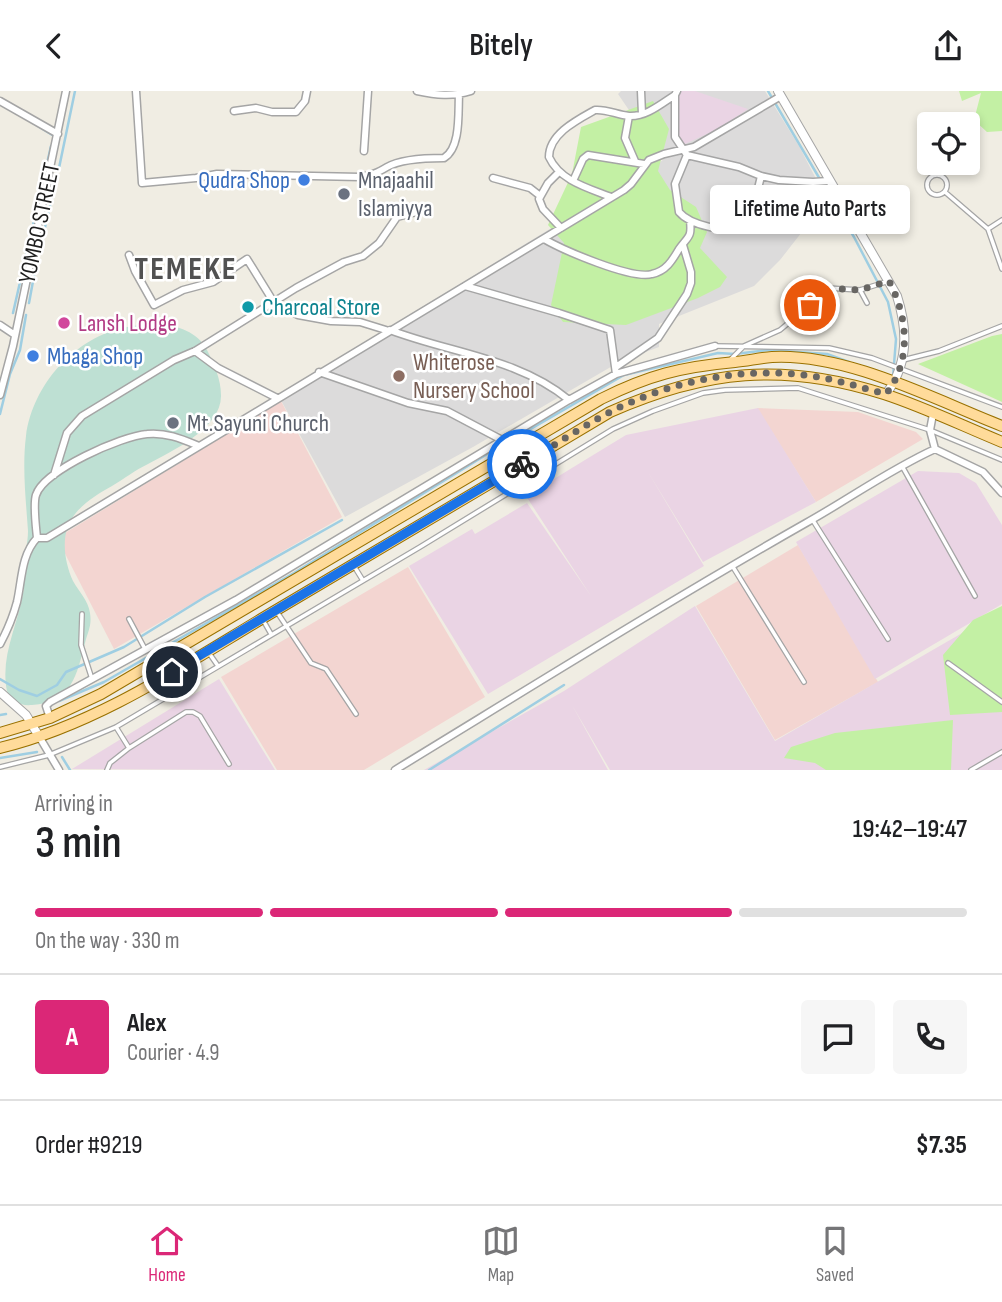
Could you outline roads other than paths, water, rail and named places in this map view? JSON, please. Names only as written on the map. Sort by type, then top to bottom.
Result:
[{"type":"main road","points":[[0,733],[50,718],[101,694],[601,399],[658,374],[773,357],[822,362],[895,383],[1002,426]]},
{"type":"main road","points":[[0,748],[40,738],[109,707],[610,412],[651,394],[709,378],[757,374],[798,375],[841,382],[886,394],[1002,442]]},
{"type":"street","name":"YOMBO STREET","points":[[0,395],[66,91]]},
{"type":"street","points":[[136,91],[142,183],[217,174],[360,177],[401,163],[444,158],[450,155],[454,145],[459,95]]},
{"type":"street","points":[[233,111],[256,108],[272,112],[296,112],[305,101],[307,91]]},
{"type":"street","points":[[364,151],[368,91]]},
{"type":"street","points":[[417,91],[443,95],[459,95],[471,91]]},
{"type":"street","points":[[642,91],[642,114]]},
{"type":"street","points":[[611,197],[573,181],[553,165],[549,150],[555,137],[595,110],[629,116],[642,114],[676,93]]},
{"type":"street","points":[[676,93],[675,137],[684,153]]},
{"type":"street","points":[[761,176],[756,197],[741,227],[725,229],[690,221],[679,212],[675,184],[684,153],[779,94],[889,281],[903,313],[905,342],[902,365],[895,383],[886,394]]},
{"type":"street","points":[[0,101],[58,134]]},
{"type":"street","points":[[629,116],[625,138],[635,161]]},
{"type":"street","points":[[0,644],[16,603],[29,546],[37,538],[47,538],[544,239],[631,184],[644,164],[664,153],[684,153],[739,167],[761,176],[804,182],[828,181]]},
{"type":"street","points":[[573,181],[583,159],[588,155],[644,164]]},
{"type":"street","points":[[559,171],[539,195],[539,203],[561,228]]},
{"type":"street","points":[[493,178],[530,188],[539,195]]},
{"type":"street","points":[[54,475],[66,433],[82,415],[174,360],[195,351],[273,301],[371,250],[397,217],[428,209]]},
{"type":"street","points":[[544,239],[564,250],[639,275],[651,275],[666,268],[690,238],[690,221]]},
{"type":"street","points":[[50,718],[46,706],[48,703],[283,573],[616,370],[658,338],[687,294],[691,272],[683,245]]},
{"type":"street","points":[[129,255],[155,305],[183,289],[213,282],[247,259],[273,301],[298,315],[360,323],[460,350],[522,372],[553,387],[569,400]]},
{"type":"street","points":[[465,286],[610,330],[616,370]]},
{"type":"street","points":[[0,325],[15,335]]},
{"type":"street","points":[[616,370],[715,346]]},
{"type":"street","points":[[195,351],[224,371],[277,398]]},
{"type":"street","points":[[319,372],[408,403],[447,411],[502,440]]},
{"type":"street","points":[[933,414],[930,430],[935,449],[983,472],[1002,493]]},
{"type":"street","points":[[37,538],[36,495],[47,479],[97,449],[130,436],[160,434],[199,446]]},
{"type":"street","points":[[395,770],[732,565],[901,465],[935,449]]},
{"type":"street","points":[[0,692],[26,715],[59,770]]},
{"type":"lane","points":[[934,175],[944,177],[948,187],[945,192],[941,195],[931,193],[927,183],[930,178],[934,175]]},
{"type":"lane","points":[[945,192],[988,229],[1002,268]]},
{"type":"lane","points":[[988,229],[1002,220]]},
{"type":"lane","points":[[728,363],[744,346],[780,330],[810,305],[820,291],[827,288],[860,290],[889,281]]},
{"type":"lane","points":[[860,290],[867,303]]},
{"type":"lane","points":[[902,365],[1002,326]]},
{"type":"lane","points":[[715,346],[829,348],[902,365],[1002,407]]},
{"type":"lane","points":[[798,375],[798,388]]},
{"type":"lane","points":[[703,393],[709,378]]},
{"type":"lane","points":[[0,767],[49,755],[116,727],[613,429],[703,393],[798,388],[930,430],[1002,460]]},
{"type":"lane","points":[[901,465],[975,596]]},
{"type":"lane","points":[[813,519],[888,639]]},
{"type":"lane","points":[[353,565],[362,579]]},
{"type":"lane","points":[[732,565],[804,682]]},
{"type":"lane","points":[[276,610],[311,663],[326,669],[356,713]]},
{"type":"lane","points":[[82,614],[81,645],[92,679]]},
{"type":"lane","points":[[129,619],[146,650]]},
{"type":"lane","points":[[262,619],[271,634]]},
{"type":"lane","points":[[208,651],[218,666]]},
{"type":"lane","points":[[948,663],[1002,702]]},
{"type":"lane","points":[[107,770],[110,763],[129,748],[186,712],[200,716],[229,764]]},
{"type":"lane","points":[[116,727],[129,748]]},
{"type":"lane","points":[[971,770],[1002,752]]},
{"type":"waterway","points":[[59,168],[75,91]]},
{"type":"waterway","points":[[768,91],[854,237],[888,302],[896,339],[893,377]]},
{"type":"waterway","points":[[33,123],[54,136]]},
{"type":"waterway","points":[[13,313],[51,146]]},
{"type":"waterway","points":[[37,261],[55,185]]},
{"type":"waterway","points":[[29,303],[36,265]]},
{"type":"waterway","points":[[0,414],[10,374],[20,350],[26,315]]},
{"type":"waterway","points":[[59,701],[104,682],[294,573],[489,453],[624,375],[718,353],[769,350],[827,354],[849,362]]},
{"type":"waterway","points":[[0,679],[37,696],[57,685],[66,672],[124,647],[205,597],[342,520]]},
{"type":"waterway","points":[[429,770],[564,685]]},
{"type":"waterway","points":[[0,715],[6,714]]},
{"type":"waterway","points":[[0,758],[37,752]]},
{"type":"waterway","points":[[62,757],[70,770]]},
{"type":"place","name":"Qudra Shop","points":[[304,180]]},
{"type":"place","name":"Mnajaahil Islamiyya","points":[[344,194]]},
{"type":"place","name":"Lifetime Auto Parts","points":[[810,305]]},
{"type":"place","name":"Charcoal Store","points":[[248,307]]},
{"type":"place","name":"Lansh Lodge","points":[[64,323]]},
{"type":"place","name":"Mbaga Shop","points":[[33,356]]},
{"type":"place","name":"Whiterose Nursery School","points":[[399,376]]},
{"type":"place","name":"Mt.Sayuni Church","points":[[173,423]]},
{"type":"district","name":"TEMEKE","points":[[186,268]]}]
